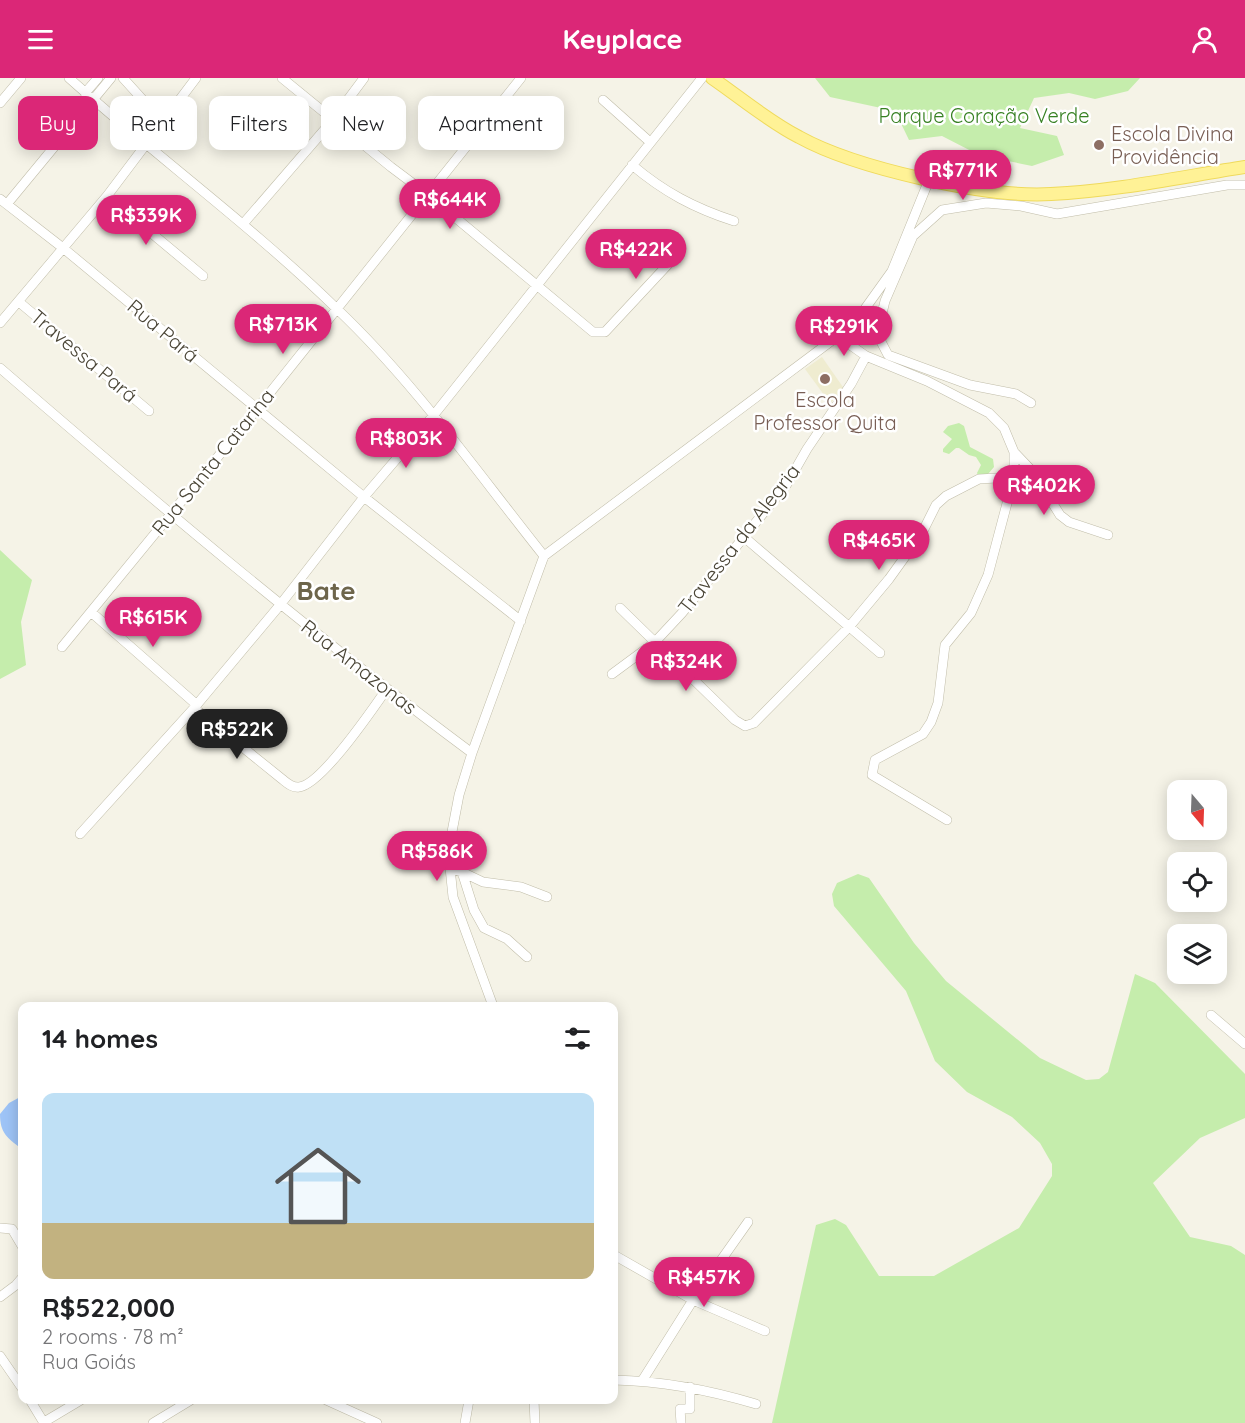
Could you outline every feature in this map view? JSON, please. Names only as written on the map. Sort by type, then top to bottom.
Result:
[{"type":"main road","points":[[712,78],[801,138],[866,163],[929,180],[997,191],[1048,195],[1100,190],[1245,167]]},
{"type":"street","points":[[0,104],[21,78]]},
{"type":"street","points":[[69,78],[89,96]]},
{"type":"street","points":[[89,96],[98,78]]},
{"type":"street","points":[[89,96],[111,78]]},
{"type":"street","points":[[123,78],[139,96]]},
{"type":"street","points":[[182,96],[196,78]]},
{"type":"street","points":[[282,78],[321,111]]},
{"type":"street","points":[[351,96],[364,78]]},
{"type":"street","name":"Rua Santa Catarina","points":[[62,647],[521,78]]},
{"type":"street","points":[[80,834],[195,706],[280,606],[364,497],[434,416],[702,78]]},
{"type":"street","points":[[603,100],[650,142]]},
{"type":"street","points":[[98,104],[110,114]]},
{"type":"street","points":[[243,224],[321,135]]},
{"type":"street","points":[[4,202],[46,150]]},
{"type":"street","points":[[0,323],[141,150]]},
{"type":"street","points":[[153,150],[243,224],[337,308],[399,372],[544,556]]},
{"type":"street","points":[[371,150],[428,194],[593,332],[605,332],[672,259]]},
{"type":"street","points":[[632,165],[657,186],[695,207],[734,221]]},
{"type":"street","points":[[492,1002],[453,897],[450,869],[455,815],[472,753],[544,556],[839,337],[863,313],[892,271],[929,180]]},
{"type":"street","points":[[1031,402],[1016,394],[970,385],[888,355],[876,334],[885,301],[913,236],[942,210],[986,203],[1021,206],[1057,214],[1227,185],[1245,185]]},
{"type":"street","points":[[106,196],[203,276]]},
{"type":"street","name":"Rua Pará","points":[[4,202],[63,248],[364,497],[521,621]]},
{"type":"street","name":"Travessa Pará","points":[[19,302],[148,411]]},
{"type":"street","points":[[839,337],[866,356],[927,381],[989,413],[1004,428],[1014,452],[1033,472],[1060,515],[1069,522],[1108,535]]},
{"type":"street","name":"Travessa da Alegria","points":[[612,674],[654,643],[787,484],[807,449],[851,384],[866,356]]},
{"type":"street","name":"Rua Amazonas","points":[[0,368],[280,606],[386,690],[472,753]]},
{"type":"street","points":[[947,820],[888,786],[872,772],[875,760],[923,734],[931,722],[938,703],[945,645],[971,613],[981,595],[1014,477],[1014,452]]},
{"type":"street","points":[[620,608],[742,726],[754,723],[849,627],[896,569],[941,500],[979,479],[1014,477]]},
{"type":"street","points":[[744,537],[880,653]]},
{"type":"street","points":[[91,612],[195,706],[295,787],[310,784],[336,758],[386,690]]},
{"type":"street","points":[[450,869],[483,882],[521,887],[547,897]]},
{"type":"street","points":[[462,872],[474,910],[484,927],[507,939],[527,957]]},
{"type":"street","points":[[1211,1015],[1245,1044]]},
{"type":"street","points":[[0,1221],[4,1228],[15,1232],[18,1238]]},
{"type":"street","points":[[642,1381],[693,1300],[747,1222]]},
{"type":"street","points":[[618,1257],[693,1300],[765,1331]]},
{"type":"street","points":[[0,1297],[18,1283]]},
{"type":"street","points":[[0,1356],[18,1382]]},
{"type":"street","points":[[13,1374],[18,1371]]},
{"type":"street","points":[[618,1380],[690,1387],[756,1404]]},
{"type":"street","points":[[681,1423],[680,1409],[690,1409],[690,1387]]},
{"type":"street","points":[[32,1404],[44,1423],[75,1404]]},
{"type":"street","points":[[153,1423],[184,1404]]},
{"type":"street","points":[[335,1404],[377,1423]]},
{"type":"street","points":[[465,1423],[468,1404]]},
{"type":"street","points":[[534,1404],[536,1423]]},
{"type":"shaded area","name":"Escola Professor Quita","points":[[822,357],[845,390],[830,403],[805,369]]},
{"type":"green space","name":"Parque Coração Verde","points":[[815,78],[1140,78],[1128,91],[1095,99],[1069,93],[1034,98],[1020,128],[1057,136],[1064,155],[1032,166],[979,155],[942,136],[909,140],[895,111],[830,97]]},
{"type":"green space","points":[[959,423],[964,426],[970,447],[993,459],[994,467],[988,474],[978,475],[981,465],[976,457],[959,448],[949,454],[943,452],[952,439],[943,432],[948,426]]},
{"type":"green space","points":[[0,550],[32,580],[21,622],[26,665],[0,679]]},
{"type":"green space","points":[[858,874],[869,878],[914,943],[946,981],[1040,1058],[1086,1080],[1099,1079],[1108,1072],[1135,974],[1155,983],[1245,1074],[1245,1118],[1200,1138],[1153,1183],[1190,1237],[1231,1246],[1245,1255],[1245,1423],[772,1423],[816,1225],[835,1219],[846,1225],[879,1276],[934,1276],[1019,1228],[1052,1176],[1052,1164],[1040,1143],[1012,1117],[967,1092],[935,1061],[906,991],[834,906],[832,894],[837,883]]},
{"type":"water","points":[[18,1098],[18,1146],[5,1134],[1,1126],[0,1114],[9,1103]]},
{"type":"place","name":"Escola Divina Providência","points":[[1099,145]]},
{"type":"place","name":"Escola Professor Quita","points":[[825,379]]},
{"type":"district","name":"Bate","points":[[326,591]]}]
